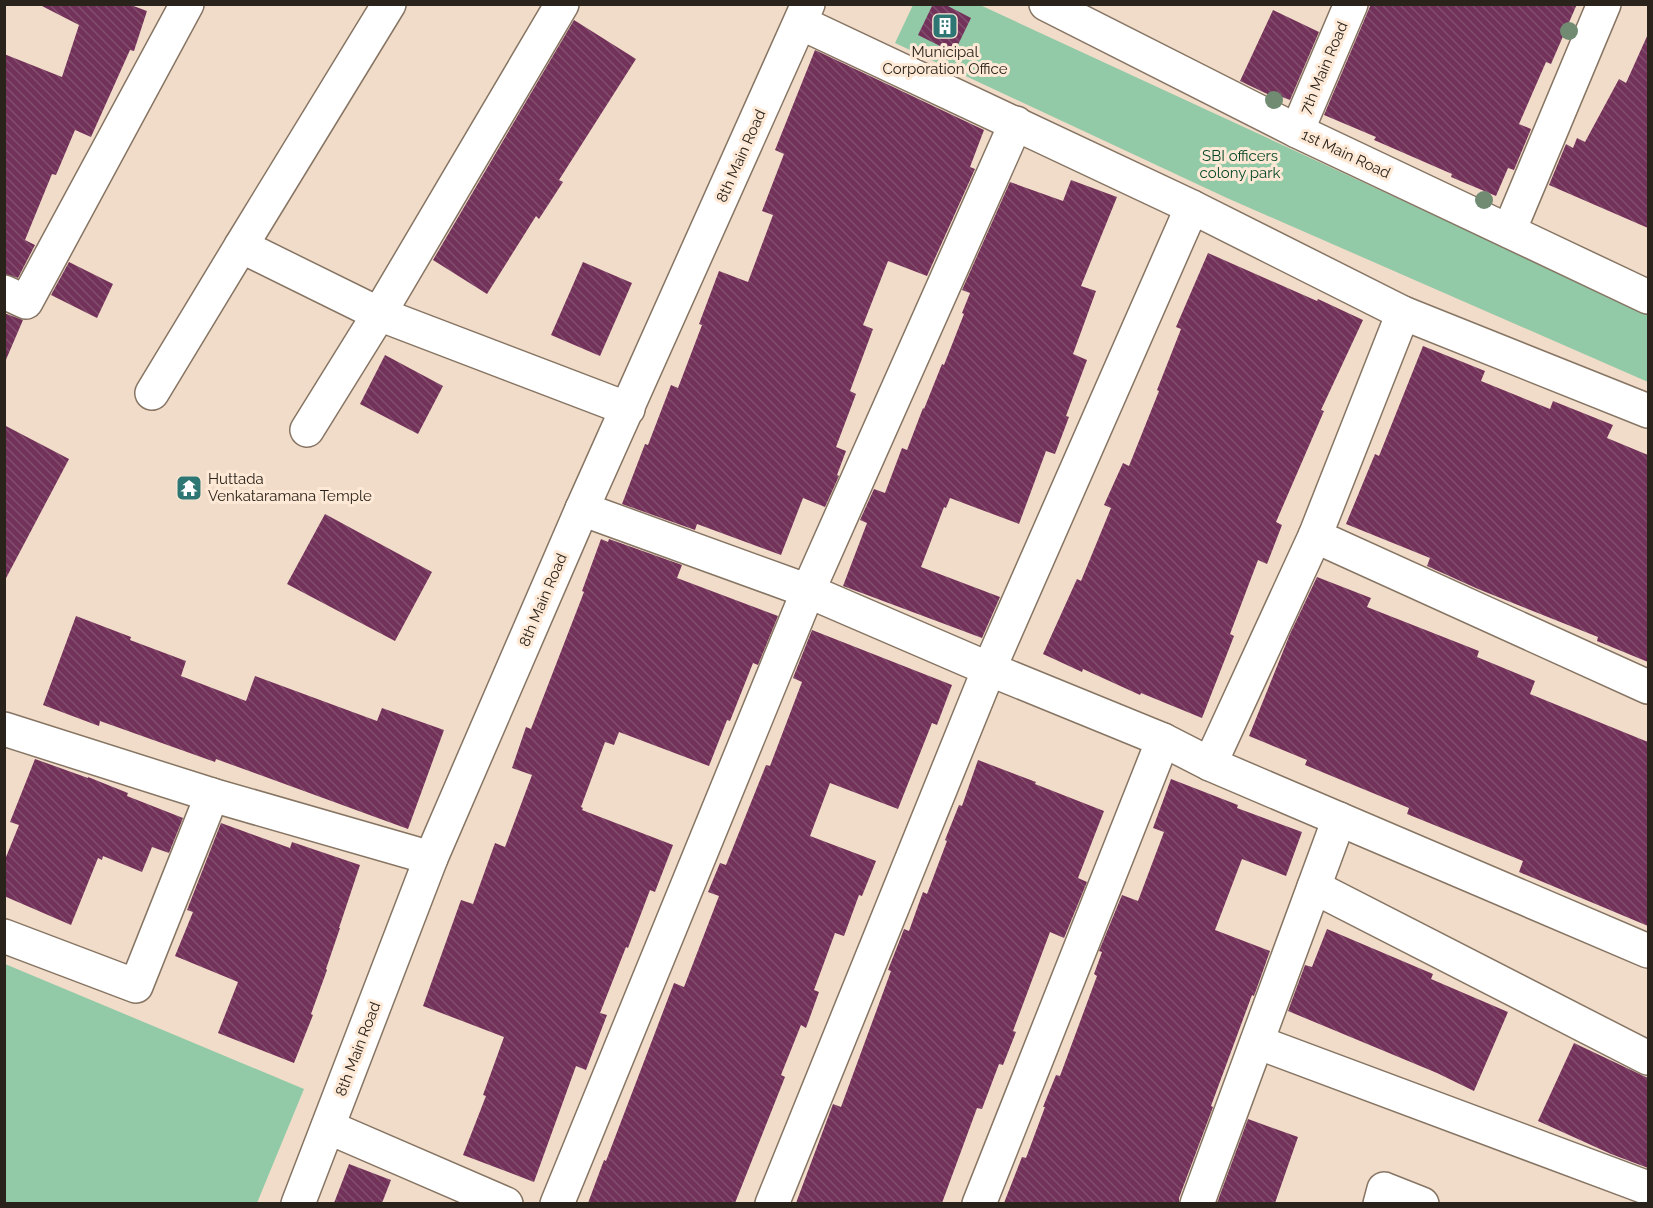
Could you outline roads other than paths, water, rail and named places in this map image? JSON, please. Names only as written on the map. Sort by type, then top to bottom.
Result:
[{"type":"street","points":[[4,292],[26,302],[187,4]]},
{"type":"street","points":[[152,393],[389,4]]},
{"type":"street","points":[[307,430],[379,315],[562,4]]},
{"type":"street","name":"7th Main Road","points":[[1297,131],[1351,4]]},
{"type":"street","points":[[1509,231],[1604,4]]},
{"type":"street","name":"1st Main Road","points":[[1060,8],[1297,131],[1648,297]]},
{"type":"street","points":[[804,14],[1016,123],[1192,207],[1403,314],[1648,411]]},
{"type":"street","name":"8th Main Road","points":[[298,1203],[431,858],[582,509],[804,14]]},
{"type":"street","points":[[556,1203],[808,591],[1016,123]]},
{"type":"street","points":[[772,1203],[989,669],[1192,207]]},
{"type":"street","points":[[241,246],[379,315],[628,409]]},
{"type":"street","points":[[1210,764],[1315,536],[1403,314]]},
{"type":"street","points":[[582,509],[808,591],[989,669],[1163,740],[1210,764],[1648,951]]},
{"type":"street","points":[[1315,536],[1648,687]]},
{"type":"street","points":[[4,729],[212,795],[431,858]]},
{"type":"street","points":[[979,1203],[1163,740]]},
{"type":"street","points":[[4,936],[136,986],[212,795]]},
{"type":"street","points":[[1197,1203],[1339,819]]},
{"type":"street","points":[[1314,887],[1648,1058]]},
{"type":"street","points":[[1257,1042],[1648,1188]]},
{"type":"street","points":[[328,1127],[506,1203]]},
{"type":"street","points":[[1380,1203],[1384,1189],[1422,1203]]},
{"type":"place","name":"Municipal Corporation Office","points":[[945,26]]},
{"type":"place","name":"Huttada Venkataramana Temple","points":[[189,488]]},
{"type":"park label","name":"SBI officers colony park","points":[[1240,164]]}]
